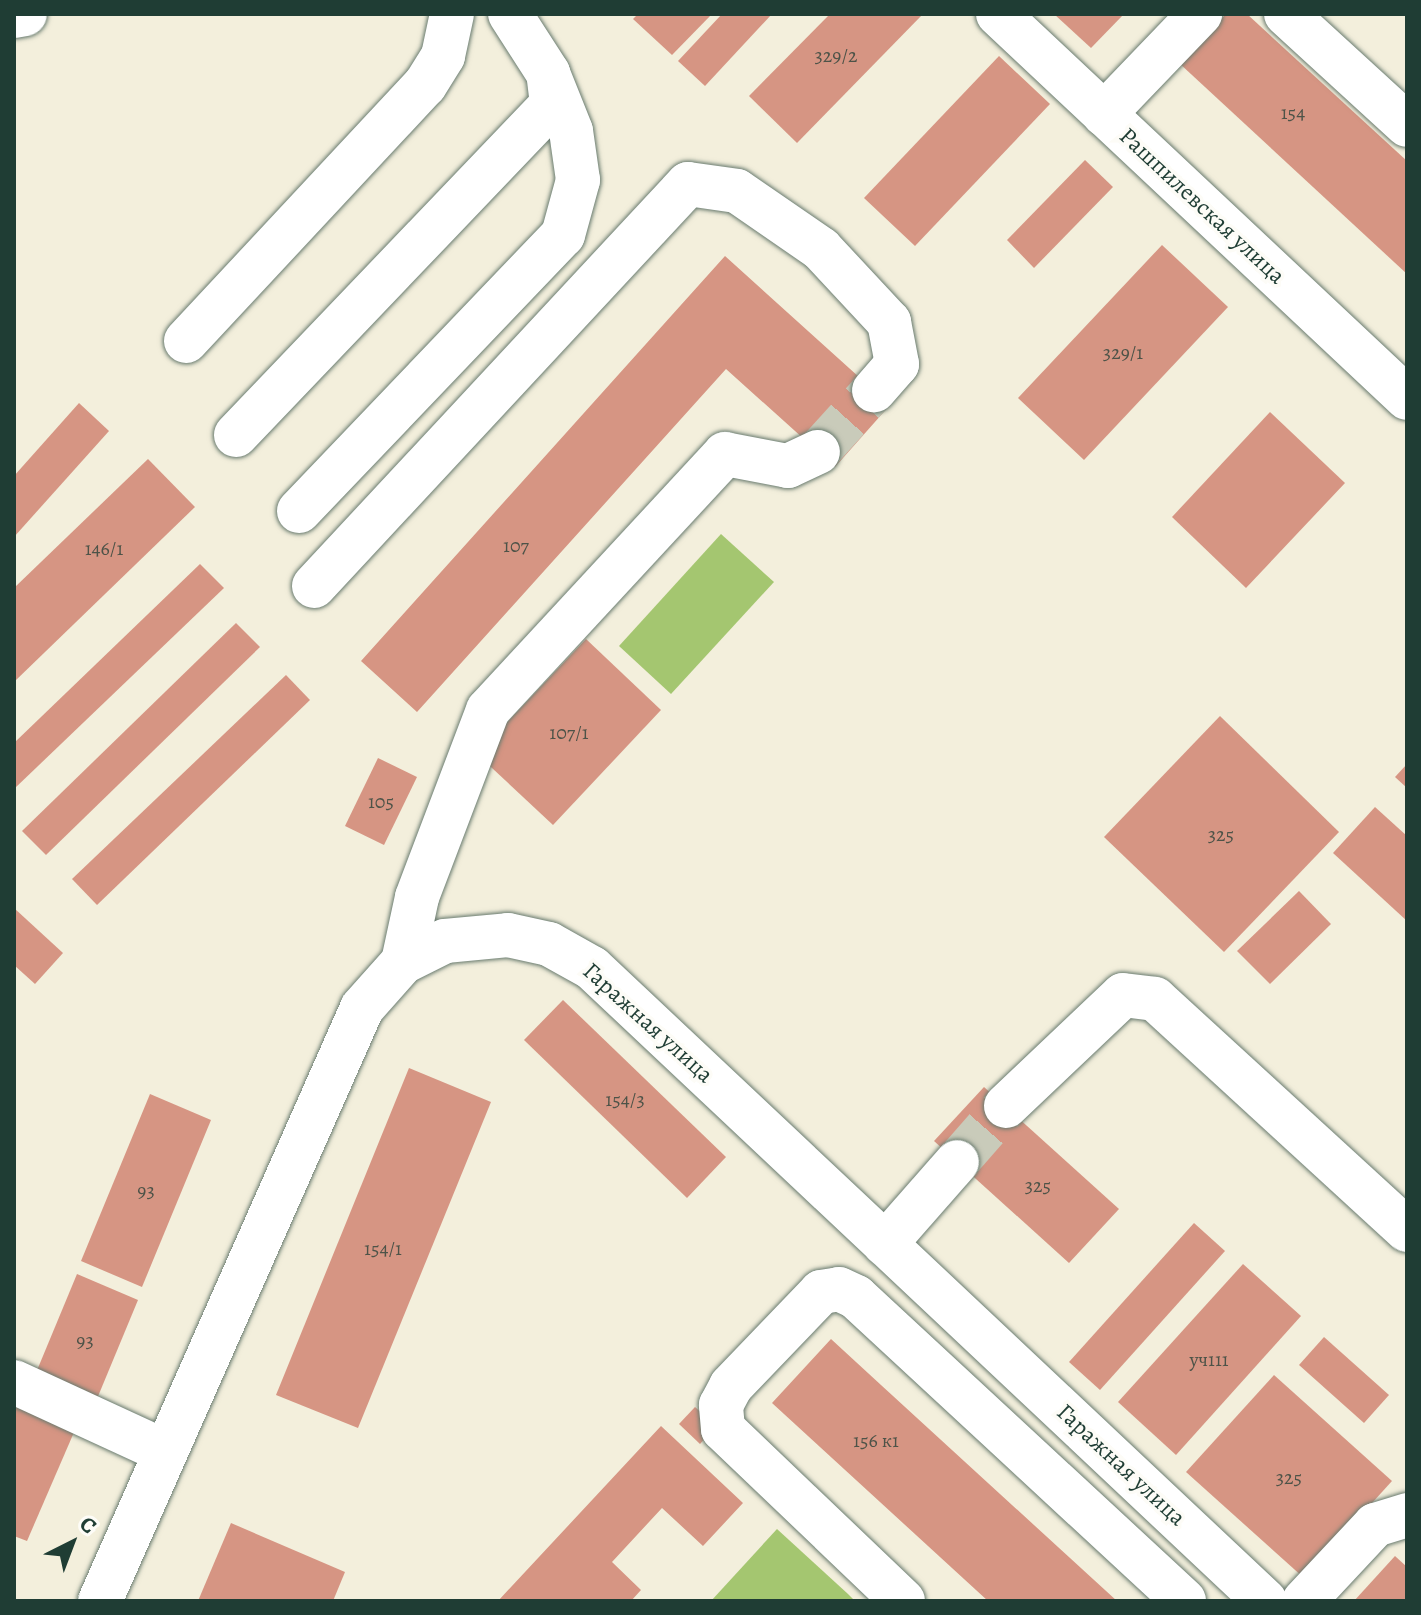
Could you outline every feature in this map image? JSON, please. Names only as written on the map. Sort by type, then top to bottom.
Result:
[{"type":"street","points":[[14,16],[25,14]]},
{"type":"street","points":[[186,341],[425,85],[443,56],[452,14]]},
{"type":"street","points":[[299,511],[563,235],[578,180],[571,131],[548,73],[510,14]]},
{"type":"street","name":"Рашпилевская улица","points":[[998,14],[1407,398]]},
{"type":"street","points":[[1104,114],[1200,14]]},
{"type":"street","points":[[1286,14],[1407,125]]},
{"type":"street","points":[[236,435],[552,104],[548,73]]},
{"type":"street","points":[[314,586],[688,184],[737,191],[821,249],[889,322],[897,364],[874,390]]},
{"type":"street","points":[[403,962],[417,897],[488,710],[725,454],[788,466],[818,452]]},
{"type":"street","name":"Гаражная улица","points":[[100,1601],[333,1061],[362,1008],[403,962],[445,941],[508,935],[549,944],[592,968],[1265,1601]]},
{"type":"street","points":[[1006,1106],[1123,995],[1155,999],[1407,1230]]},
{"type":"street","points":[[885,1244],[957,1162]]},
{"type":"street","points":[[903,1601],[739,1451],[723,1429],[721,1405],[821,1292],[839,1289],[856,1297],[1184,1599],[1220,1558]]},
{"type":"street","points":[[921,1356],[960,1314]]},
{"type":"street","points":[[14,1382],[164,1451]]},
{"type":"street","points":[[1304,1601],[1375,1525],[1407,1515]]},
{"type":"green space","points":[[721,534],[774,582],[671,694],[619,646]]},
{"type":"green space","points":[[777,1529],[848,1594],[855,1601],[711,1601]]},
{"type":"building","points":[[638,14],[712,14],[672,55],[633,19]]},
{"type":"building","points":[[722,14],[772,14],[705,86],[678,61]]},
{"type":"building","points":[[830,14],[923,14],[797,143],[749,96]]},
{"type":"building","points":[[1054,14],[1124,14],[1091,48]]},
{"type":"building","points":[[1226,14],[1247,14],[1407,161],[1407,274],[1179,63]]},
{"type":"building","points":[[999,56],[1050,104],[915,246],[864,198]]},
{"type":"building","points":[[1085,160],[1113,187],[1034,268],[1007,240]]},
{"type":"building","points":[[1162,245],[1228,307],[1084,460],[1018,398]]},
{"type":"building","points":[[725,256],[890,405],[835,467],[726,369],[417,712],[361,661]]},
{"type":"building","points":[[79,403],[109,431],[14,537],[14,476]]},
{"type":"building","points":[[1270,412],[1345,483],[1246,588],[1172,517]]},
{"type":"building","points":[[148,459],[195,507],[14,682],[14,588]]},
{"type":"building","points":[[200,564],[224,588],[14,789],[14,743]]},
{"type":"building","points":[[236,623],[260,647],[46,855],[22,831]]},
{"type":"building","points":[[586,639],[661,710],[553,825],[477,754]]},
{"type":"building","points":[[286,675],[310,700],[97,905],[72,879]]},
{"type":"building","points":[[1220,716],[1339,832],[1224,952],[1104,837]]},
{"type":"building","points":[[378,758],[417,777],[384,845],[345,826]]},
{"type":"building","points":[[1407,764],[1407,788],[1395,777]]},
{"type":"building","points":[[1375,807],[1407,836],[1407,921],[1333,853]]},
{"type":"building","points":[[1299,891],[1331,924],[1270,984],[1237,951]]},
{"type":"building","points":[[14,908],[63,953],[35,984],[14,965]]},
{"type":"building","points":[[563,1000],[726,1157],[687,1198],[524,1040]]},
{"type":"building","points":[[409,1068],[491,1102],[358,1428],[276,1395]]},
{"type":"building","points":[[984,1087],[1119,1209],[1069,1263],[934,1141]]},
{"type":"building","points":[[150,1094],[211,1120],[142,1287],[81,1261]]},
{"type":"building","points":[[1194,1223],[1225,1251],[1100,1390],[1069,1362]]},
{"type":"building","points":[[1243,1264],[1301,1316],[1176,1455],[1118,1402]]},
{"type":"building","points":[[77,1274],[138,1300],[94,1406],[33,1380]]},
{"type":"building","points":[[1324,1337],[1389,1395],[1364,1423],[1299,1365]]},
{"type":"building","points":[[831,1339],[1117,1601],[988,1601],[772,1403]]},
{"type":"building","points":[[1274,1375],[1392,1481],[1304,1578],[1186,1472]]},
{"type":"building","points":[[14,1395],[78,1423],[27,1541],[14,1536]]},
{"type":"building","points":[[695,1407],[716,1426],[700,1444],[679,1424]]},
{"type":"building","points":[[661,1426],[743,1503],[703,1546],[662,1508],[612,1562],[641,1590],[631,1601],[498,1601]]},
{"type":"building","points":[[231,1523],[345,1572],[333,1601],[198,1601]]},
{"type":"building","points":[[1395,1556],[1407,1567],[1407,1601],[1354,1601]]},
{"type":"tunnel","points":[[818,452],[874,390]]},
{"type":"tunnel","points":[[957,1162],[1006,1106]]}]
